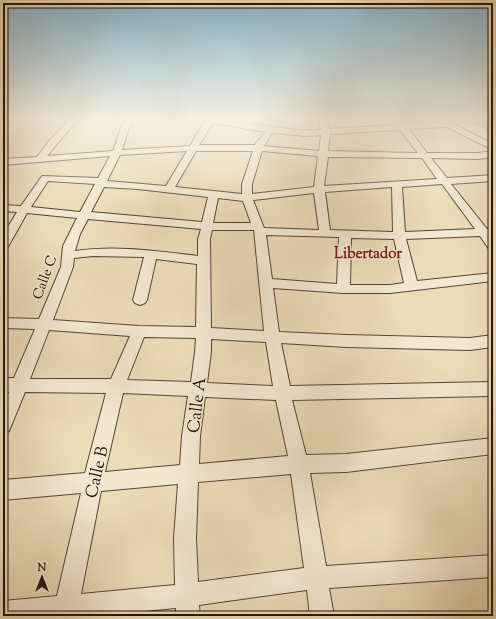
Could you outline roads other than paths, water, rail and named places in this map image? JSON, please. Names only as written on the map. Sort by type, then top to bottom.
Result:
[{"type":"street","points":[[40,159],[48,148]]},
{"type":"street","name":"Calle C","points":[[3,426],[20,386],[43,324],[62,282],[67,267],[69,246],[119,148]]},
{"type":"street","points":[[5,164],[40,159],[191,149],[258,148],[324,154],[464,157],[493,154]]},
{"type":"street","points":[[258,148],[247,184],[247,198],[259,229],[272,336],[289,426],[299,464],[322,616]]},
{"type":"street","points":[[325,148],[319,189],[325,233]]},
{"type":"street","points":[[419,148],[444,182],[488,233],[493,246]]},
{"type":"street","points":[[169,189],[191,149]]},
{"type":"street","points":[[5,240],[45,178],[100,182],[247,198],[319,189],[493,178]]},
{"type":"street","points":[[397,184],[399,236],[412,287]]},
{"type":"street","name":"Calle A","points":[[187,605],[185,538],[190,474],[191,436],[203,352],[204,239],[214,194]]},
{"type":"street","points":[[3,208],[206,226],[325,233],[399,236],[488,233]]},
{"type":"street","points":[[343,289],[345,234]]},
{"type":"street","points":[[69,255],[133,252],[203,261]]},
{"type":"street","points":[[140,300],[151,255]]},
{"type":"street","points":[[265,283],[343,289],[412,287],[493,277]]},
{"type":"street","points":[[3,323],[43,324],[139,331],[409,342],[470,344],[493,341]]},
{"type":"street","name":"Calle B","points":[[66,611],[93,481],[116,386],[139,331]]},
{"type":"street","points":[[3,385],[116,386],[283,393],[493,389]]},
{"type":"street","points":[[3,490],[299,464],[346,463],[493,446]]},
{"type":"street","points":[[3,614],[187,605],[316,578],[493,566]]},
{"type":"district","name":"Libertador","points":[[368,253]]}]
